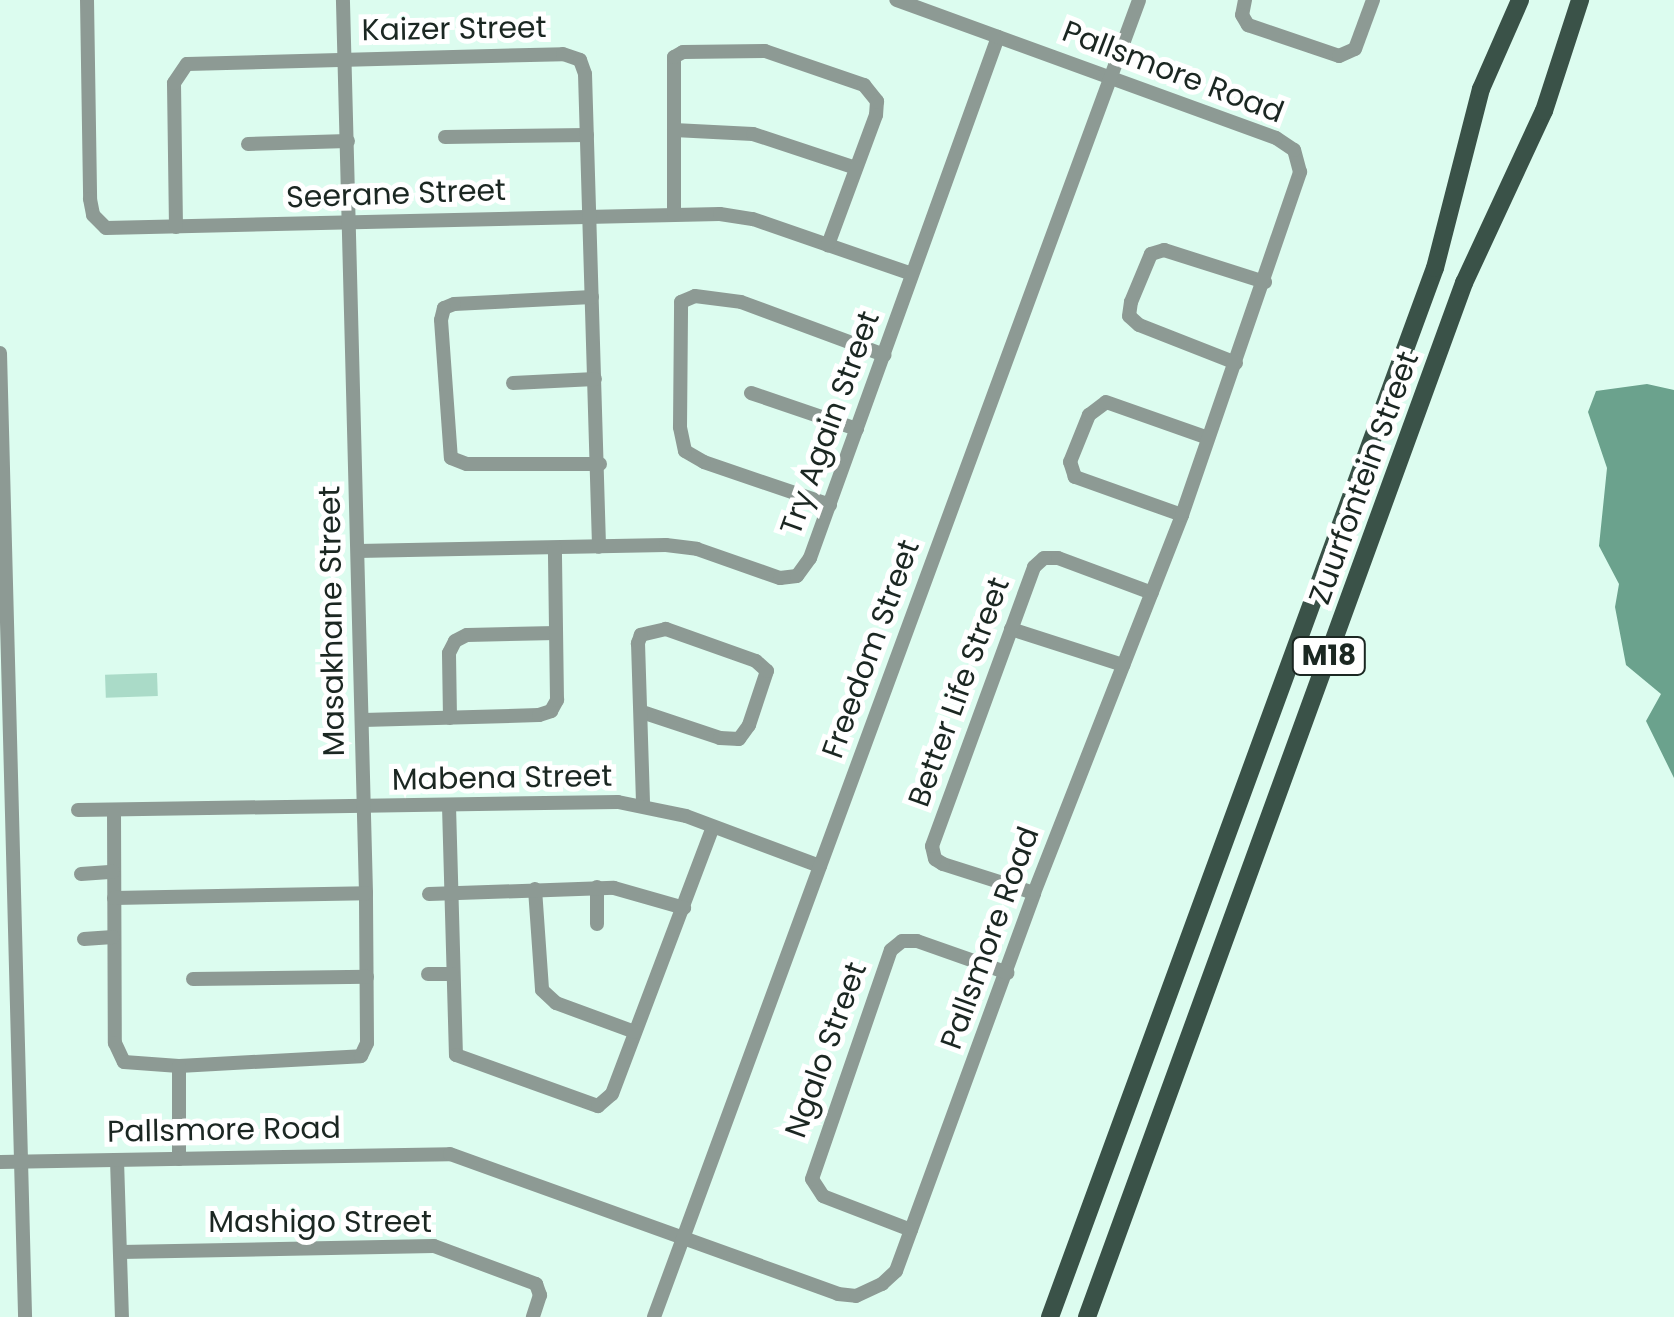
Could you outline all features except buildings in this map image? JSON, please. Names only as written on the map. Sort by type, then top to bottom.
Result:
[{"type":"main road","name":"Zuurfontein Street","points":[[1050,1317],[1435,268],[1481,90],[1520,0]]},
{"type":"main road","name":"Zuurfontein Street","points":[[1087,1317],[1464,283],[1550,97],[1580,0]]},
{"type":"street","name":"Seerane Street","points":[[87,0],[93,215],[100,226],[114,229],[589,215],[737,215],[912,274]]},
{"type":"street","name":"Masakhane Street","points":[[113,937],[115,1043],[119,1056],[134,1066],[362,1056],[368,1043],[343,0]]},
{"type":"street","name":"Pallsmore Road","points":[[0,1162],[450,1154],[838,1294],[856,1296],[882,1284],[896,1271],[1008,973],[1034,893],[1182,515],[1298,184],[1299,164],[1294,150],[1276,138],[896,0]]},
{"type":"street","name":"Freedom Street","points":[[654,1317],[1140,0]]},
{"type":"street","points":[[1245,0],[1242,15],[1248,25],[1339,56],[1355,49],[1373,0]]},
{"type":"street","name":"Try Again Street","points":[[358,551],[683,546],[790,578],[807,565],[998,36]]},
{"type":"street","points":[[674,214],[674,57],[683,52],[765,51],[864,85],[874,94],[876,115],[828,245]]},
{"type":"street","name":"Kaizer Street","points":[[176,227],[174,84],[179,71],[202,62],[570,54],[584,68],[600,464],[599,547]]},
{"type":"street","points":[[674,130],[753,134],[856,168]]},
{"type":"street","points":[[445,137],[587,135]]},
{"type":"street","points":[[248,144],[348,141]]},
{"type":"street","points":[[1236,363],[1139,325],[1130,316],[1131,302],[1151,254],[1164,250],[1265,282]]},
{"type":"street","points":[[830,504],[704,462],[684,450],[680,427],[681,302],[695,296],[741,302],[884,355]]},
{"type":"street","points":[[592,297],[454,304],[444,308],[440,320],[451,458],[467,464],[600,464]]},
{"type":"street","points":[[0,354],[5,760],[25,1317]]},
{"type":"street","points":[[513,383],[595,379]]},
{"type":"street","points":[[751,394],[857,429]]},
{"type":"street","points":[[1182,515],[1075,477],[1070,462],[1089,414],[1101,403],[1115,403],[1208,438]]},
{"type":"street","points":[[362,720],[540,715],[552,710],[557,700],[554,548]]},
{"type":"street","name":"Better Life Street","points":[[1034,893],[943,864],[932,851],[1034,567],[1044,558],[1058,558],[1152,593]]},
{"type":"street","points":[[642,712],[720,738],[739,739],[749,726],[767,671],[756,661],[666,629],[648,630],[638,643],[644,804]]},
{"type":"street","points":[[1011,629],[1123,665]]},
{"type":"street","points":[[450,718],[449,653],[455,640],[467,636],[556,633]]},
{"type":"street","name":"Mabena Street","points":[[78,810],[644,804],[820,866]]},
{"type":"street","points":[[450,806],[456,1055],[592,1105],[609,1100],[713,827]]},
{"type":"street","points":[[84,939],[113,937],[114,810]]},
{"type":"street","points":[[81,874],[113,872]]},
{"type":"street","points":[[429,894],[598,887],[630,890],[684,908]]},
{"type":"street","points":[[598,887],[598,924]]},
{"type":"street","points":[[535,889],[542,990],[556,1003],[635,1032]]},
{"type":"street","points":[[114,898],[366,893]]},
{"type":"street","name":"Ngalo Street","points":[[911,1230],[823,1196],[812,1179],[891,950],[902,940],[917,941],[1008,973]]},
{"type":"street","points":[[428,974],[452,974]]},
{"type":"street","points":[[193,979],[367,977]]},
{"type":"street","points":[[179,1066],[179,1158]]},
{"type":"street","points":[[118,1160],[122,1317]]},
{"type":"street","name":"Mashigo Street","points":[[121,1252],[434,1246],[536,1284],[540,1290],[533,1317]]},
{"type":"shaded area","points":[[1647,384],[1674,390],[1674,778],[1646,721],[1661,694],[1626,665],[1615,607],[1619,584],[1599,546],[1607,468],[1588,412],[1596,391]]},
{"type":"shaded area","points":[[157,673],[158,696],[106,698],[105,675]]}]
